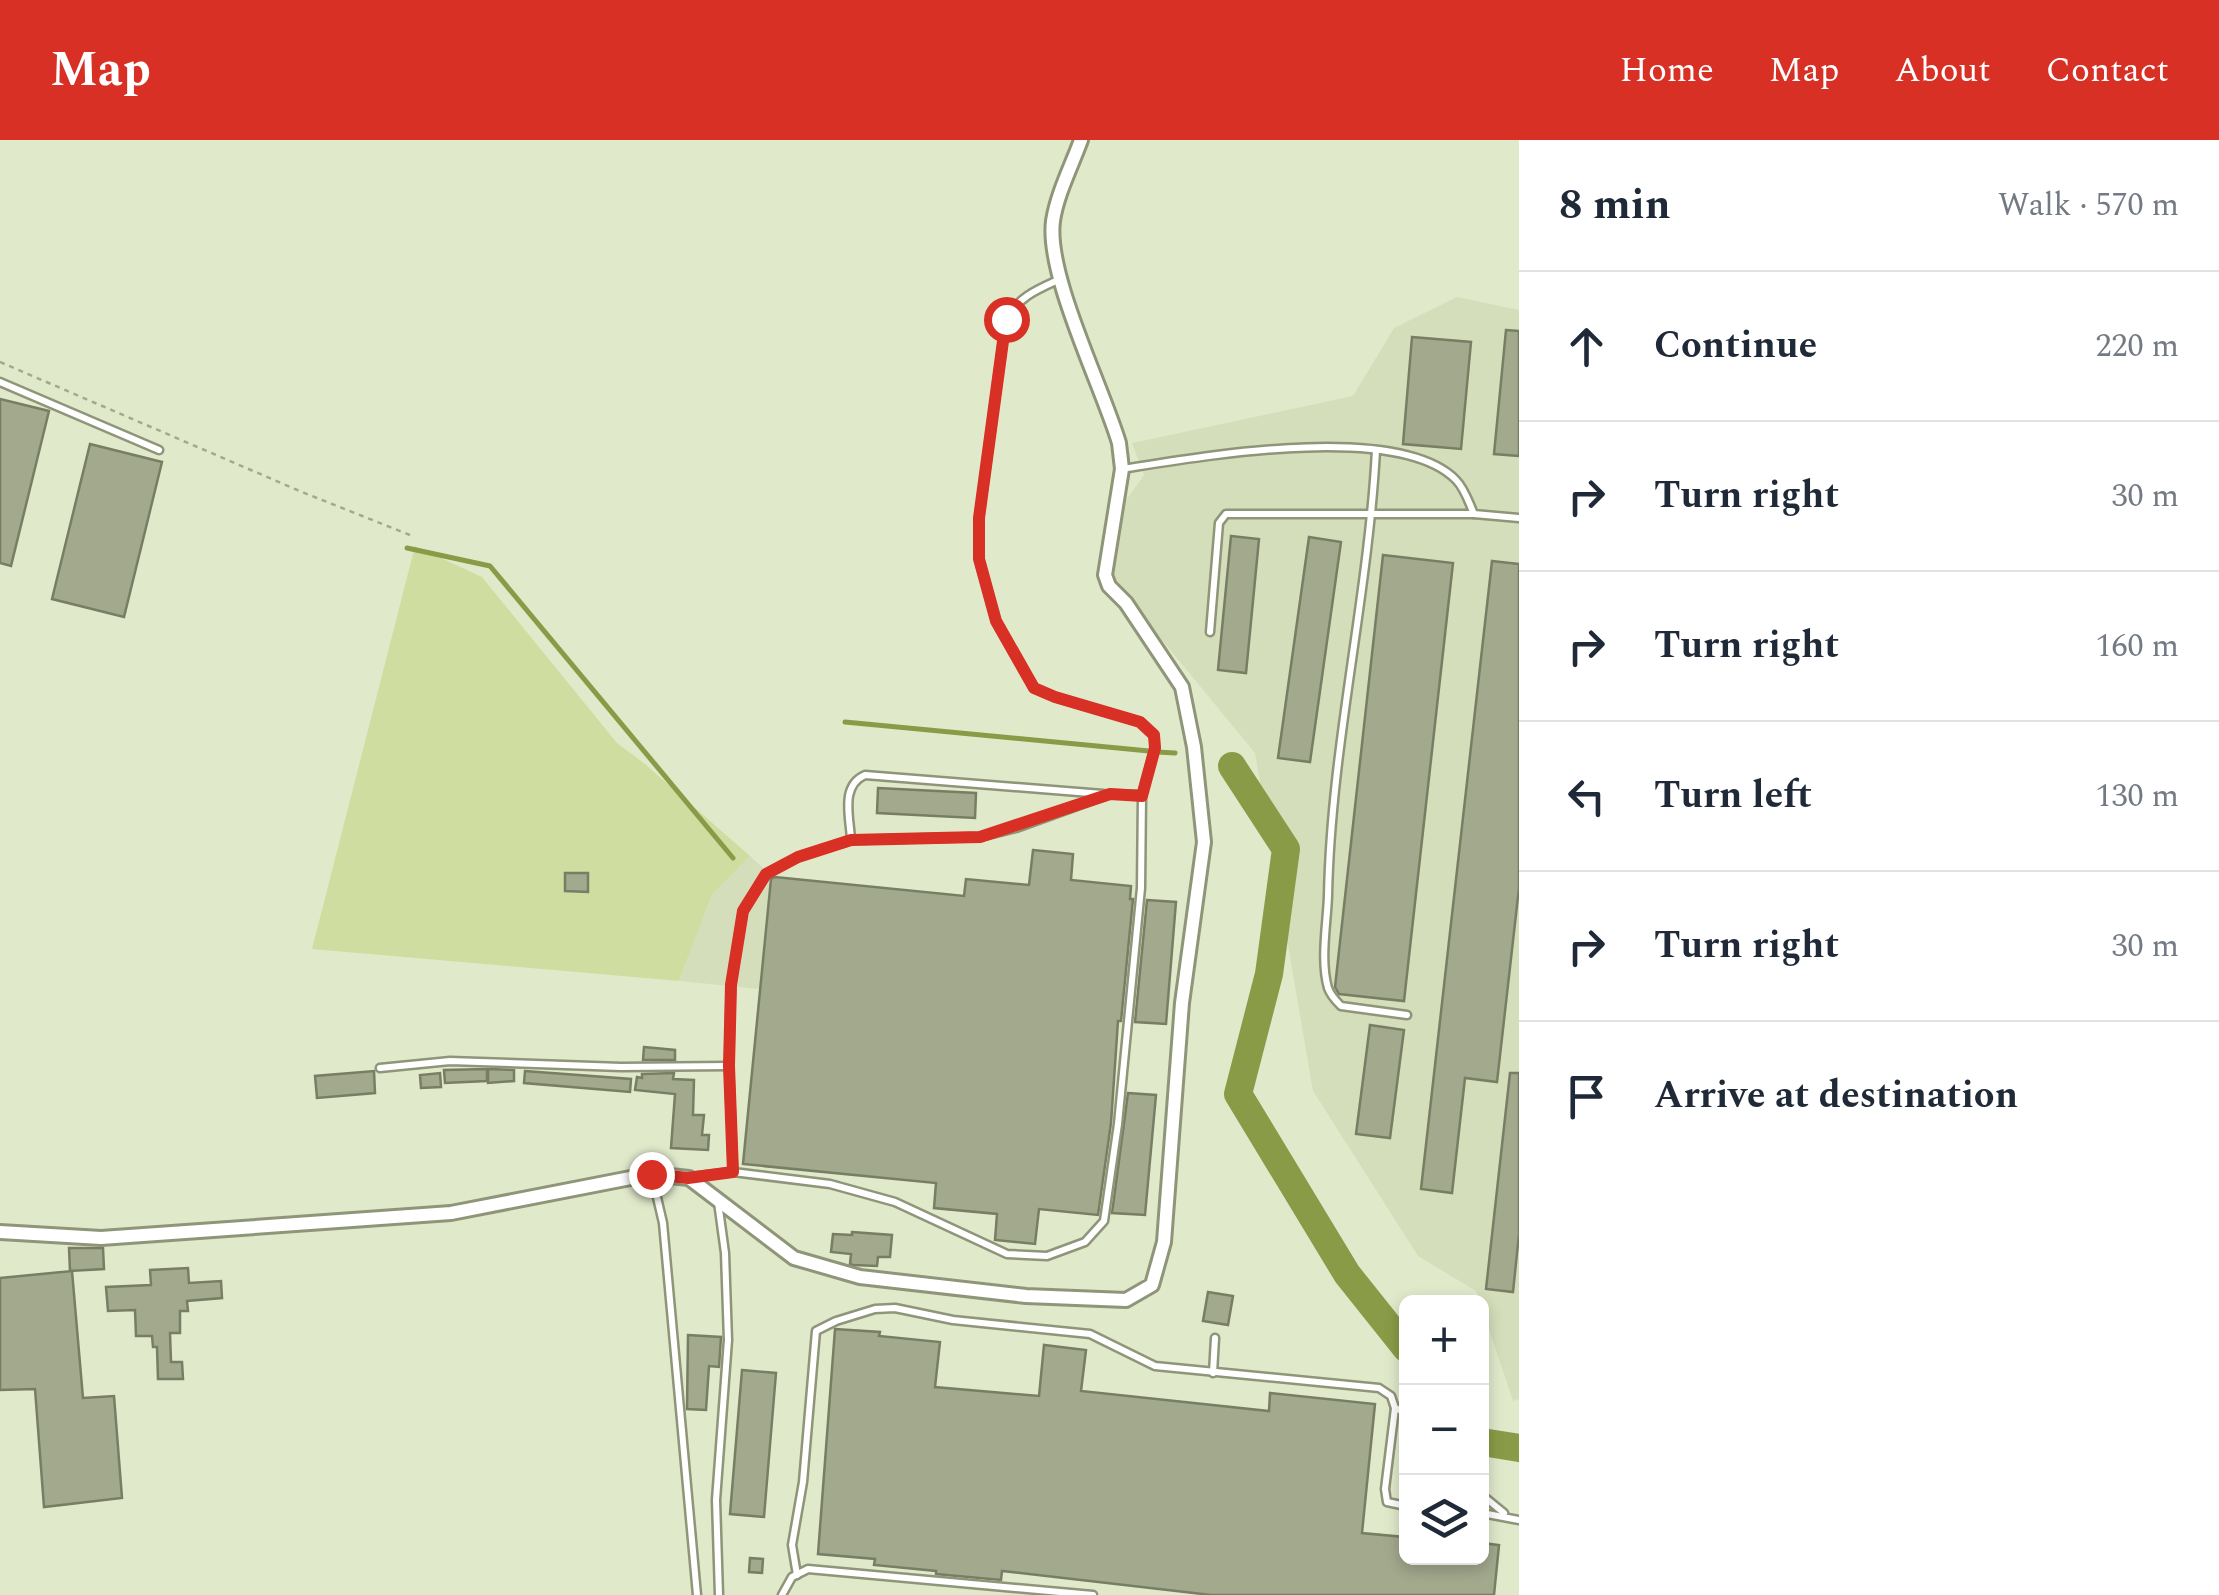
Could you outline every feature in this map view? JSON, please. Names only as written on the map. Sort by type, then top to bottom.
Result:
[{"type":"street","points":[[0,1232],[101,1238],[451,1212],[651,1174],[688,1178],[794,1258],[860,1277],[1026,1296],[1126,1300],[1152,1285],[1164,1242],[1182,1003],[1204,842],[1194,748],[1182,687],[1105,575],[1122,469],[1113,423],[1061,280],[1053,232],[1054,216],[1082,140]]},
{"type":"lane","points":[[688,1178],[733,1172],[830,1184],[895,1202],[1006,1254],[1047,1256],[1085,1242],[1104,1221],[1118,1124],[1141,888],[1142,796],[1155,748],[1154,735],[1140,722],[1034,688],[996,621],[979,559],[979,518],[1006,319],[1028,294],[1061,280]]},
{"type":"lane","points":[[0,382],[160,450]]},
{"type":"lane","points":[[1122,469],[1305,447],[1376,450],[1429,462],[1448,473],[1460,483],[1474,514]]},
{"type":"lane","points":[[1376,450],[1373,512],[1348,683],[1330,848],[1328,990],[1341,1006],[1407,1015]]},
{"type":"lane","points":[[1210,632],[1219,523],[1226,514],[1373,512],[1519,518]]},
{"type":"lane","points":[[851,840],[848,788],[864,775],[1142,796]]},
{"type":"lane","points":[[733,1172],[731,985],[743,911],[766,874],[798,857],[851,840],[980,837],[1110,794]]},
{"type":"lane","points":[[380,1068],[450,1060],[621,1067],[729,1066]]},
{"type":"lane","points":[[651,1174],[663,1223],[698,1595]]},
{"type":"lane","points":[[718,1202],[725,1252],[728,1340],[716,1500],[719,1595]]},
{"type":"lane","points":[[797,1575],[792,1545],[803,1482],[816,1331],[876,1309],[894,1308],[953,1320],[1090,1334],[1154,1366],[1379,1388],[1390,1396],[1394,1408],[1384,1488],[1387,1502],[1399,1505]]},
{"type":"lane","points":[[1213,1372],[1215,1338]]},
{"type":"lane","points":[[1394,1408],[1399,1410]]},
{"type":"lane","points":[[1489,1501],[1508,1516]]},
{"type":"lane","points":[[1489,1514],[1519,1520]]},
{"type":"lane","points":[[782,1595],[783,1588],[808,1570],[1093,1595]]},
{"type":"path","points":[[0,362],[410,535]]},
{"type":"shaded area","points":[[1457,297],[1519,310],[1519,1399],[1513,1401],[1489,1330],[1489,1295],[1477,1295],[1418,1256],[1313,1091],[1255,753],[1110,577],[1122,506],[1144,475],[1132,443],[1353,396],[1394,328]]},
{"type":"shaded area","points":[[750,856],[912,1004],[679,981],[712,895]]},
{"type":"green space","points":[[415,546],[482,577],[617,743],[750,856],[712,895],[679,981],[312,949]]},
{"type":"building","points":[[1506,330],[1519,331],[1519,456],[1494,454]]},
{"type":"building","points":[[1412,337],[1471,342],[1461,449],[1403,444]]},
{"type":"building","points":[[0,399],[49,411],[11,566],[0,563]]},
{"type":"building","points":[[90,444],[162,462],[124,617],[52,599]]},
{"type":"building","points":[[1231,536],[1259,539],[1246,673],[1218,670]]},
{"type":"building","points":[[1309,537],[1341,542],[1310,762],[1278,758]]},
{"type":"building","points":[[1383,555],[1453,563],[1404,1001],[1339,994],[1335,987]]},
{"type":"building","points":[[1492,561],[1519,564],[1519,888],[1497,1082],[1465,1078],[1452,1193],[1421,1189]]},
{"type":"building","points":[[878,788],[976,793],[975,818],[877,813]]},
{"type":"building","points":[[1033,850],[1073,854],[1071,880],[1131,886],[1133,899],[1118,1021],[1111,1123],[1098,1215],[1039,1209],[1035,1244],[995,1240],[997,1214],[934,1208],[936,1183],[743,1164],[771,879],[964,896],[966,879],[1029,885]]},
{"type":"building","points":[[565,873],[588,873],[588,892],[565,891]]},
{"type":"building","points":[[1147,900],[1176,902],[1166,1024],[1135,1022]]},
{"type":"building","points":[[1370,1025],[1404,1030],[1390,1138],[1356,1134]]},
{"type":"building","points":[[644,1047],[675,1050],[675,1060],[643,1060]]},
{"type":"building","points":[[487,1069],[487,1081],[445,1083],[444,1070]]},
{"type":"building","points":[[488,1069],[514,1070],[514,1081],[488,1083]]},
{"type":"building","points":[[374,1071],[375,1093],[317,1098],[315,1076]]},
{"type":"building","points":[[525,1071],[631,1079],[630,1092],[524,1083]]},
{"type":"building","points":[[440,1073],[441,1087],[421,1088],[420,1075]]},
{"type":"building","points":[[674,1073],[673,1079],[694,1080],[693,1115],[704,1115],[702,1135],[709,1135],[708,1150],[671,1148],[675,1094],[635,1090],[637,1077],[642,1078],[642,1074]]},
{"type":"building","points":[[1510,1073],[1519,1073],[1519,1234],[1513,1292],[1486,1289]]},
{"type":"building","points":[[1128,1093],[1156,1095],[1145,1215],[1112,1213]]},
{"type":"building","points":[[833,1234],[892,1235],[890,1257],[878,1257],[877,1266],[853,1265],[851,1254],[831,1252]]},
{"type":"building","points":[[69,1248],[103,1248],[104,1269],[70,1271]]},
{"type":"building","points":[[188,1268],[189,1283],[221,1281],[222,1298],[187,1301],[188,1311],[180,1311],[180,1333],[170,1333],[171,1362],[182,1362],[183,1379],[158,1379],[157,1347],[153,1347],[152,1336],[136,1336],[135,1310],[108,1311],[106,1287],[151,1285],[150,1270]]},
{"type":"building","points":[[72,1271],[83,1398],[114,1396],[122,1498],[44,1507],[35,1389],[0,1390],[0,1278]]},
{"type":"building","points":[[1208,1292],[1233,1296],[1228,1325],[1203,1321]]},
{"type":"building","points":[[835,1329],[940,1342],[935,1387],[1039,1396],[1044,1345],[1086,1350],[1081,1391],[1269,1411],[1270,1393],[1375,1404],[1362,1533],[1399,1537],[1399,1565],[1489,1565],[1489,1544],[1499,1545],[1494,1595],[1211,1595],[1002,1571],[1001,1580],[936,1574],[874,1565],[875,1559],[818,1554]]},
{"type":"building","points":[[688,1335],[721,1337],[719,1367],[709,1366],[706,1410],[687,1409]]},
{"type":"building","points":[[742,1370],[776,1373],[764,1517],[730,1514]]},
{"type":"building","points":[[750,1558],[763,1559],[762,1573],[749,1572]]},
{"type":"waterway","points":[[407,548],[490,566],[733,858]]},
{"type":"waterway","points":[[845,722],[1149,751]]},
{"type":"waterway","points":[[1157,752],[1175,753]]},
{"type":"waterway","points":[[1232,766],[1286,849],[1269,974],[1238,1094],[1347,1274],[1399,1339]]},
{"type":"waterway","points":[[1489,1443],[1519,1448]]},
{"type":"route","points":[[651,1174],[688,1178],[733,1172],[731,985],[743,911],[766,874],[798,857],[851,840],[980,837],[1110,794],[1142,796],[1155,748],[1154,735],[1140,722],[1034,688],[996,621],[979,559],[979,518],[1006,319]]}]
